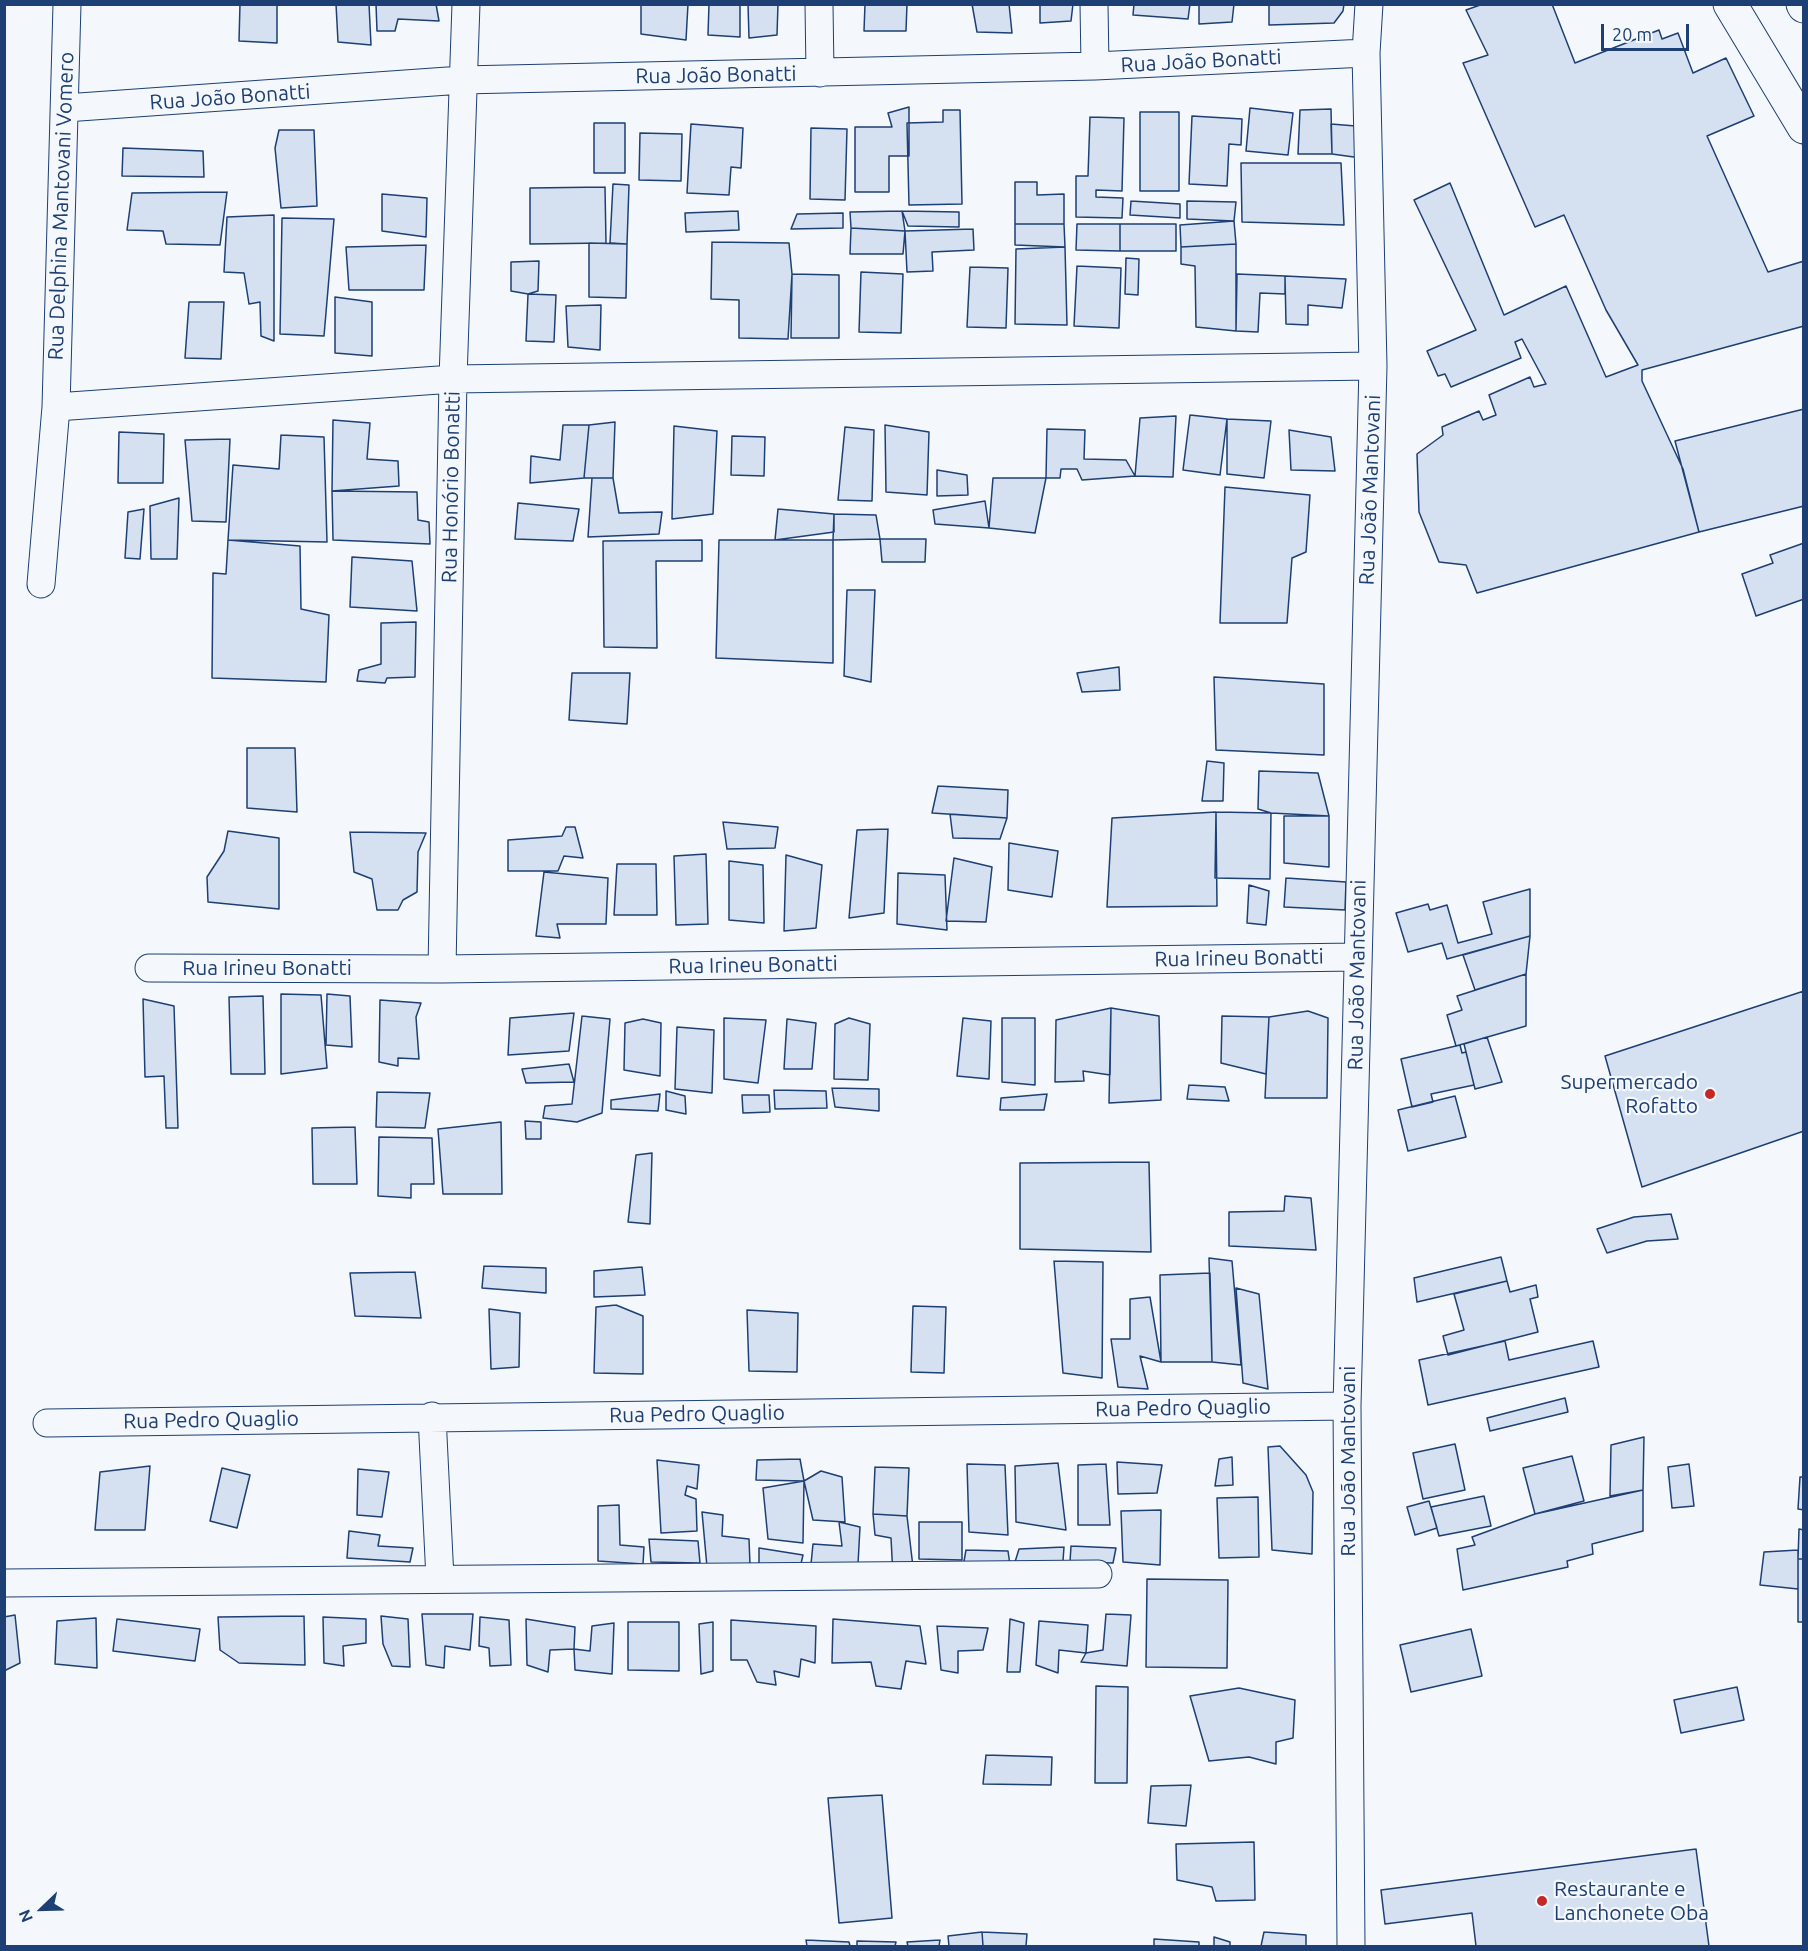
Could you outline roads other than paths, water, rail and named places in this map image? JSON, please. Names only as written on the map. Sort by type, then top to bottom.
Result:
[{"type":"main road","points":[[1730,4],[1803,127]]},
{"type":"street","name":"Rua Delphina Mantovani Vomero","points":[[40,584],[56,407],[67,4]]},
{"type":"street","name":"Rua Honório Bonatti","points":[[442,969],[453,379],[466,4]]},
{"type":"street","points":[[819,4],[820,72]]},
{"type":"street","points":[[1094,4],[1095,66]]},
{"type":"street","name":"Rua João Mantovani","points":[[1351,1947],[1347,1406],[1373,366],[1366,53],[1369,4]]},
{"type":"street","name":"Rua João Bonatti","points":[[65,108],[462,80],[1095,66],[1366,53]]},
{"type":"street","points":[[56,407],[453,379],[1373,366]]},
{"type":"street","name":"Rua Irineu Bonatti","points":[[149,968],[442,969],[1357,957]]},
{"type":"street","name":"Rua Pedro Quaglio","points":[[47,1423],[432,1416],[1347,1406]]},
{"type":"street","points":[[432,1416],[440,1580]]},
{"type":"street","points":[[4,1583],[1098,1574]]},
{"type":"place","name":"Supermercado Rofatto","points":[[1710,1094]]},
{"type":"place","name":"Restaurante e Lanchonete Oba","points":[[1542,1901]]}]
